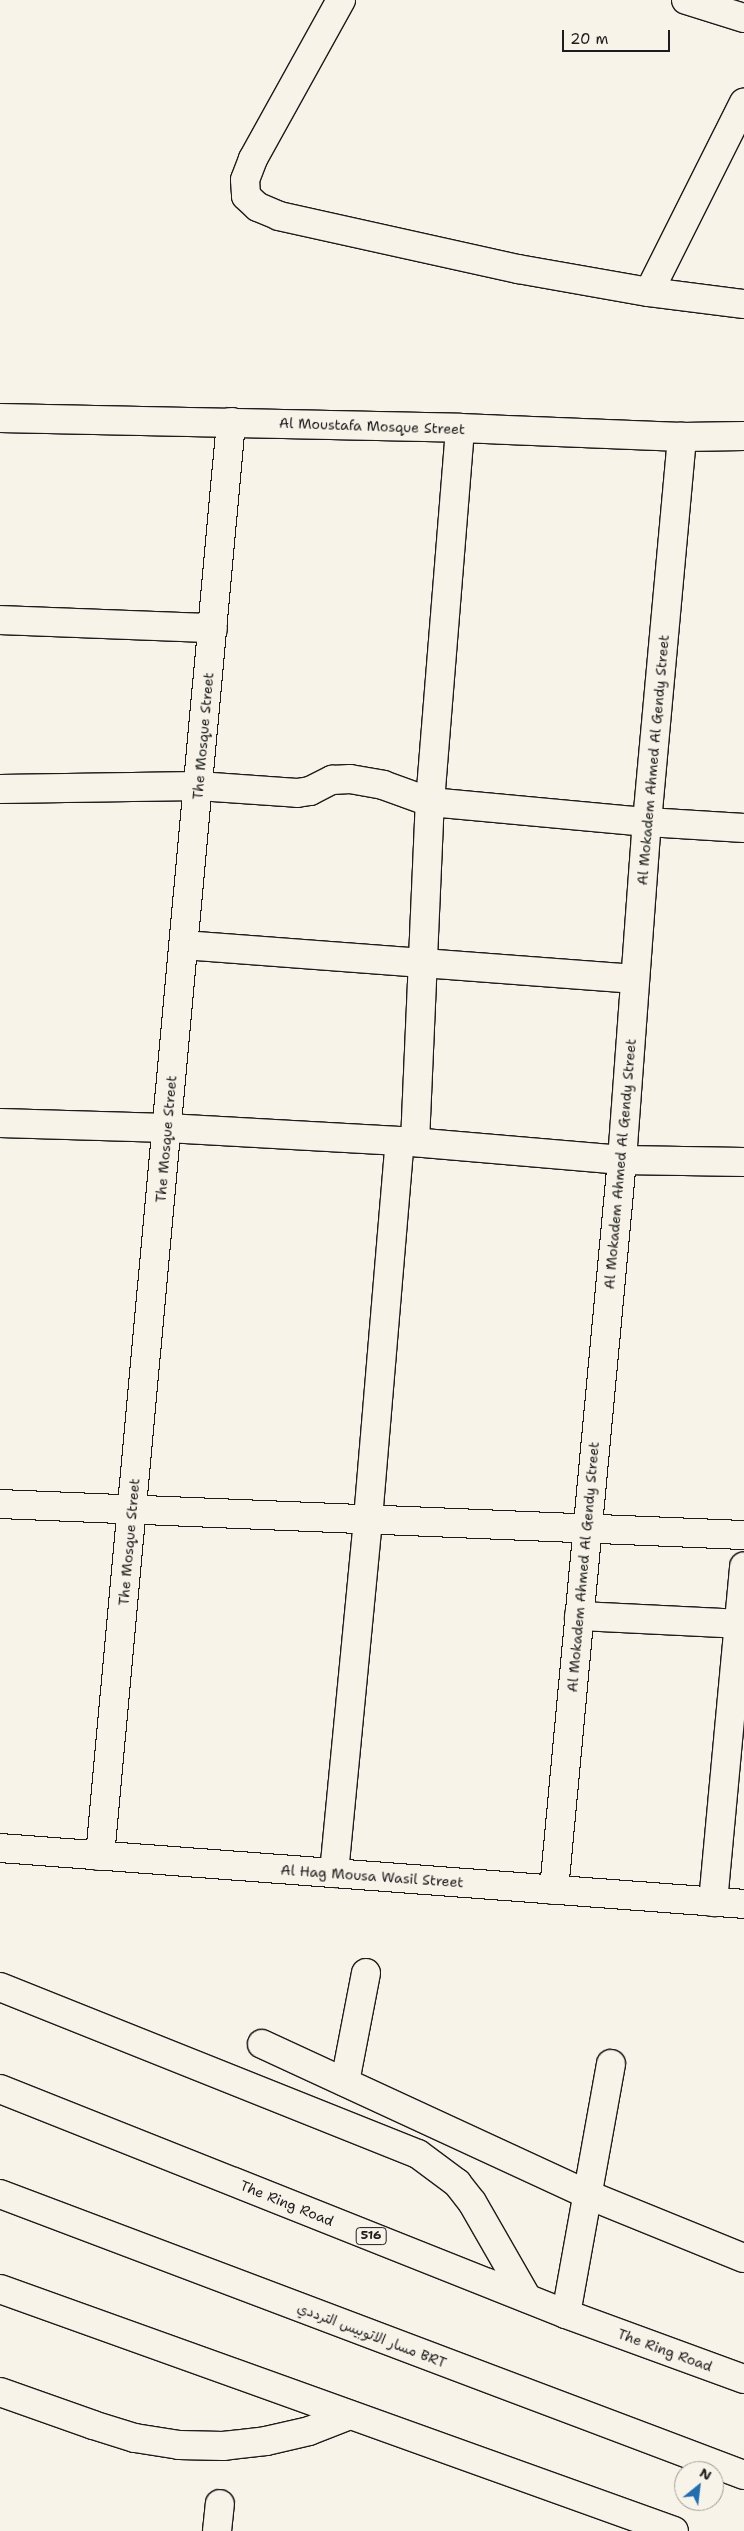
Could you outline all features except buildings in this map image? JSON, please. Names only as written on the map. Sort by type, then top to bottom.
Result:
[{"type":"main road","points":[[341,0],[252,159],[245,180],[246,196],[258,207],[279,216],[518,269],[649,292],[744,304]]},
{"type":"main road","points":[[686,0],[744,18]]},
{"type":"main road","points":[[649,292],[744,102]]},
{"type":"main road","name":"Al Moustafa Mosque Street","points":[[0,418],[460,428],[682,437],[744,436]]},
{"type":"main road","name":"The Mosque Street","points":[[100,1856],[231,422]]},
{"type":"main road","points":[[334,1873],[424,963],[430,802],[460,428]]},
{"type":"main road","name":"Al Mokadem Ahmed Al Gendy Street","points":[[554,1890],[586,1528],[622,1160],[647,822],[682,437]]},
{"type":"main road","points":[[0,620],[213,628]]},
{"type":"main road","points":[[0,789],[198,786],[297,793],[310,791],[332,780],[350,779],[383,784],[430,802],[647,822],[744,828]]},
{"type":"main road","points":[[184,945],[635,979]]},
{"type":"main road","points":[[0,1123],[167,1128],[407,1142],[622,1160],[744,1162]]},
{"type":"main road","points":[[0,1504],[744,1535]]},
{"type":"main road","points":[[713,1902],[741,1624],[744,1566]]},
{"type":"main road","points":[[579,1616],[741,1624]]},
{"type":"main road","name":"Al Hag Mousa Wasil Street","points":[[0,1848],[744,1904]]},
{"type":"main road","points":[[345,2082],[366,1973]]},
{"type":"main road","points":[[0,1987],[418,2154],[457,2183],[472,2202],[527,2298]]},
{"type":"main road","points":[[262,2044],[586,2194],[744,2258]]},
{"type":"main road","points":[[566,2314],[586,2194],[611,2064]]},
{"type":"main road","name":"The Ring Road","points":[[0,2089],[566,2314],[744,2379]]},
{"type":"main road","name":"مسار الاتوبيس الترددي BRT","points":[[0,2194],[744,2475]]},
{"type":"main road","points":[[0,2289],[674,2531]]},
{"type":"main road","points":[[0,2392],[135,2438],[179,2445],[222,2446],[266,2442],[309,2431],[350,2415]]},
{"type":"main road","points":[[218,2531],[220,2504]]}]
